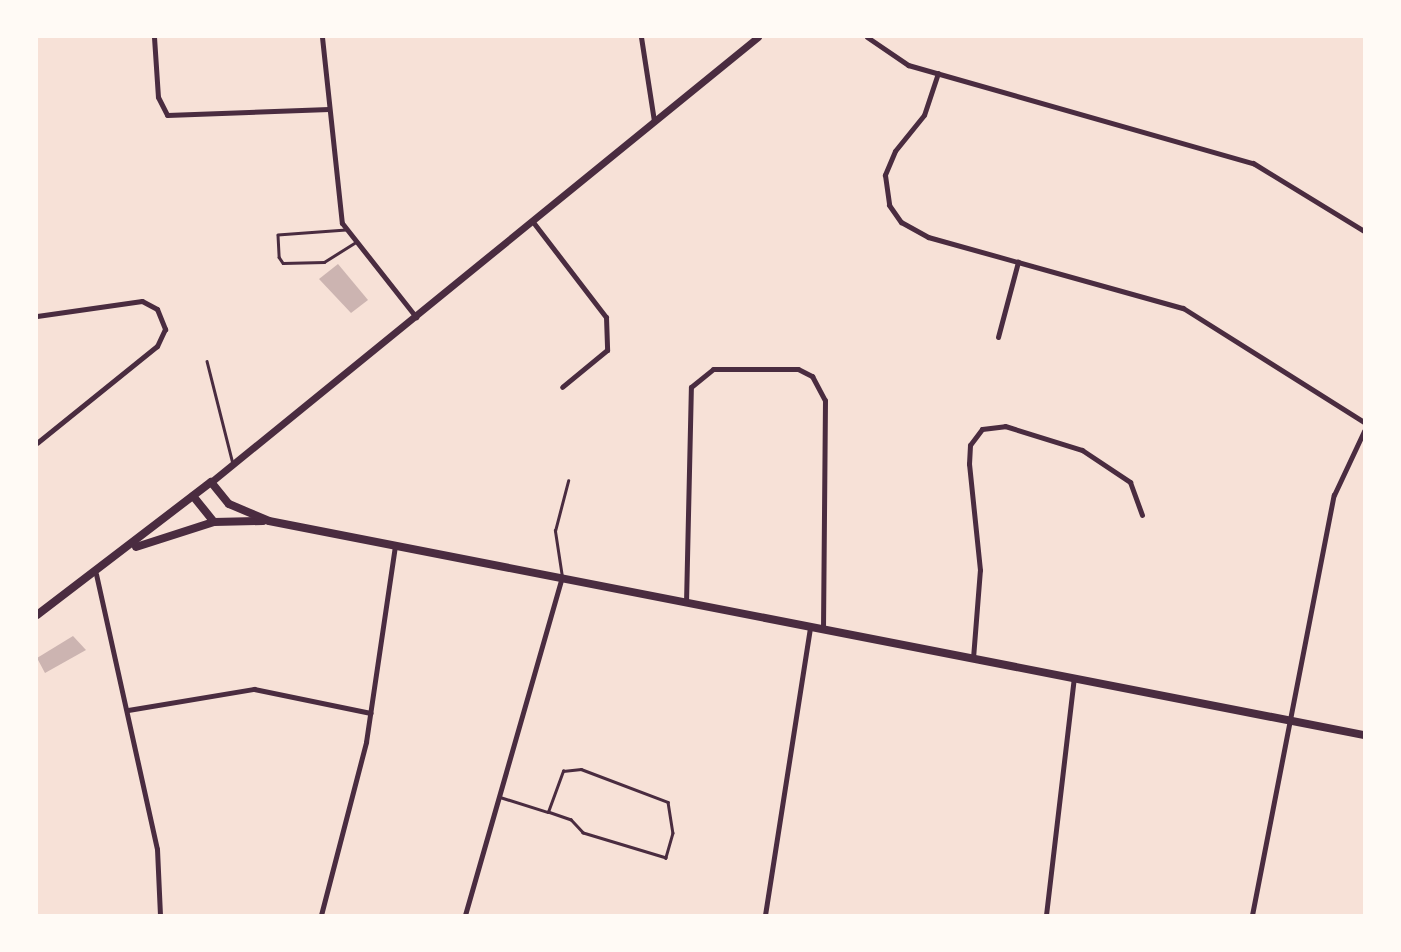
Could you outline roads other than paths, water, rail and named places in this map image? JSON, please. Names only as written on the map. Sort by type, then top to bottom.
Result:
[{"type":"main road","points":[[37,615],[130,549],[211,482],[229,504],[269,521],[1364,736]]},
{"type":"main road","points":[[193,496],[214,522]]},
{"type":"main road","points":[[130,549],[214,522],[269,521]]},
{"type":"street","points":[[154,37],[158,97],[167,115],[329,109]]},
{"type":"street","points":[[322,37],[346,230],[416,317]]},
{"type":"street","points":[[641,37],[654,121]]},
{"type":"street","points":[[211,482],[758,37]]},
{"type":"street","points":[[867,37],[890,56],[938,73],[1253,163],[1364,231]]},
{"type":"street","points":[[938,73],[924,116],[888,163],[889,205],[920,234],[1183,308],[1364,422]]},
{"type":"street","points":[[533,222],[606,317],[607,350],[562,387]]},
{"type":"street","points":[[998,337],[1018,262]]},
{"type":"street","points":[[37,316],[142,301],[157,309],[165,329],[157,345],[37,443]]},
{"type":"street","points":[[686,603],[691,387],[713,369],[798,369],[813,376],[825,400],[823,630]]},
{"type":"street","points":[[973,658],[981,570],[969,464],[970,445],[982,429],[1005,426],[1082,450],[1129,482],[1142,514]]},
{"type":"street","points":[[1252,915],[1335,495],[1364,431]]},
{"type":"street","points":[[321,915],[371,713],[395,546]]},
{"type":"street","points":[[96,574],[157,849],[160,915]]},
{"type":"street","points":[[465,915],[562,578]]},
{"type":"street","points":[[765,915],[810,627]]},
{"type":"street","points":[[1046,915],[1074,678]]},
{"type":"street","points":[[128,710],[254,689],[371,713]]},
{"type":"lane","points":[[346,230],[278,235],[279,257],[283,263],[324,262],[356,242]]},
{"type":"lane","points":[[207,361],[233,464]]},
{"type":"lane","points":[[562,578],[555,531],[568,481]]},
{"type":"lane","points":[[500,797],[571,820],[583,833],[666,858],[673,833],[668,802],[581,769],[564,771],[548,812]]}]
